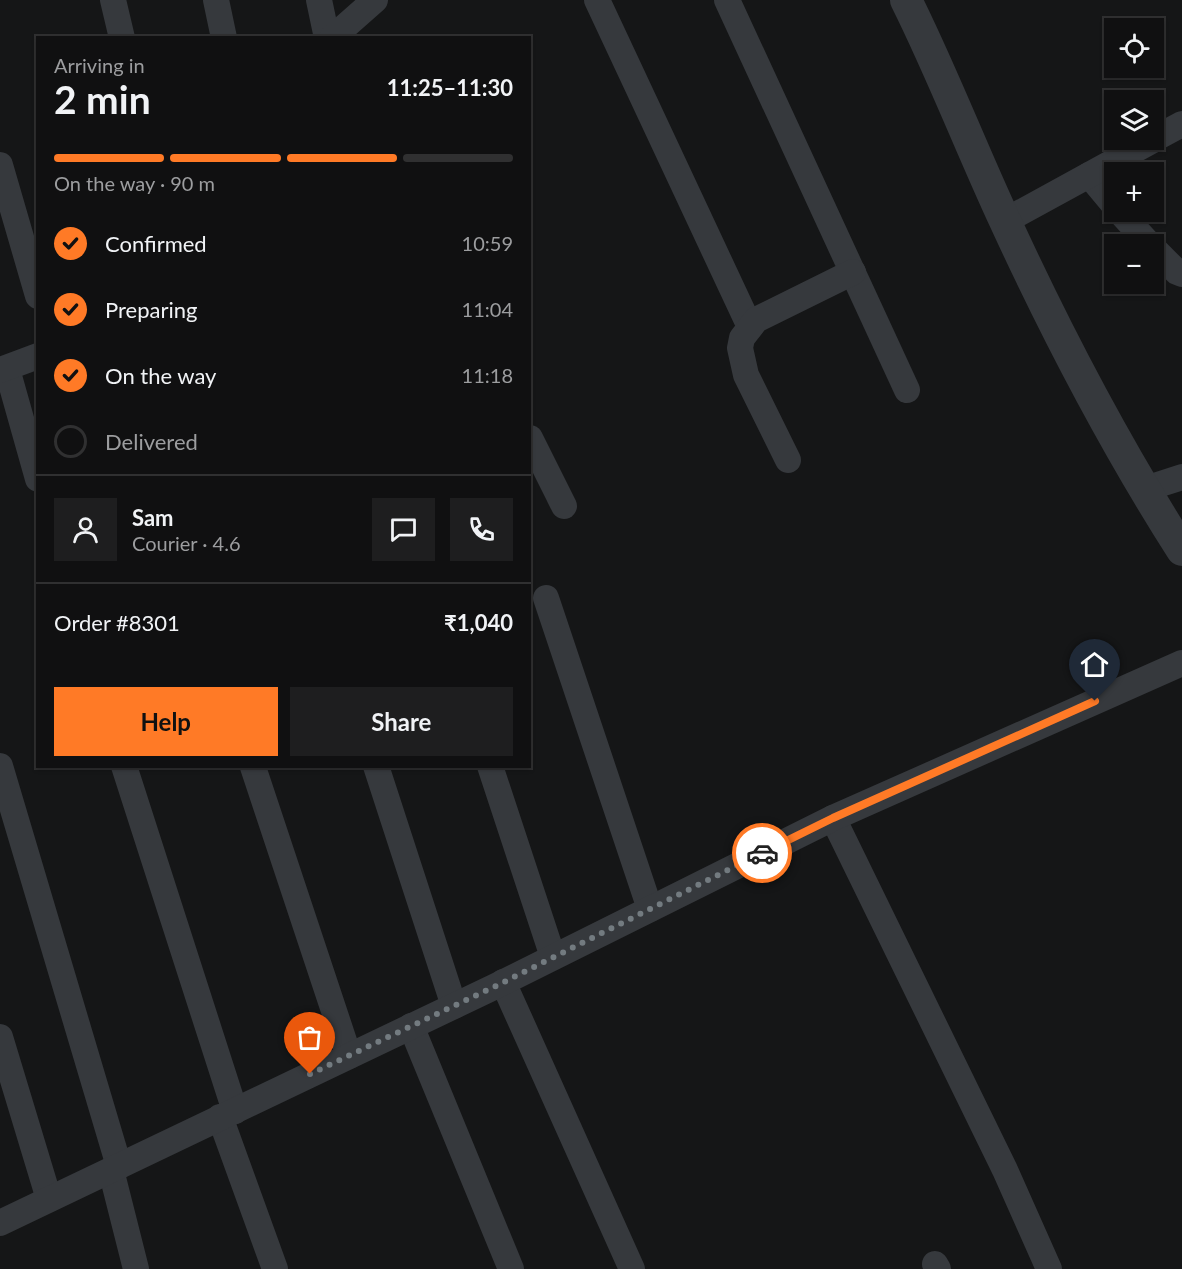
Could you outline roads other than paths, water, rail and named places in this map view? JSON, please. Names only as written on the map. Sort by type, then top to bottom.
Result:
[{"type":"street","points":[[112,0],[121,36]]},
{"type":"street","points":[[216,0],[224,36]]},
{"type":"street","points":[[319,0],[327,36]]},
{"type":"street","points":[[334,36],[375,0]]},
{"type":"street","points":[[597,0],[750,327]]},
{"type":"street","points":[[727,0],[907,390]]},
{"type":"street","points":[[906,0],[1005,221],[1089,392],[1182,550]]},
{"type":"street","points":[[1164,133],[1182,124]]},
{"type":"street","points":[[1005,221],[1133,150]]},
{"type":"street","points":[[0,165],[5,199],[36,290]]},
{"type":"street","points":[[1089,175],[1104,193]]},
{"type":"street","points":[[1129,222],[1140,234]]},
{"type":"street","points":[[1164,259],[1182,274]]},
{"type":"street","points":[[788,460],[744,369],[742,338],[756,320],[853,272]]},
{"type":"street","points":[[36,358],[4,370],[36,473]]},
{"type":"street","points":[[531,440],[564,506]]},
{"type":"street","points":[[1145,489],[1182,477]]},
{"type":"street","points":[[546,598],[650,909]]},
{"type":"street","points":[[0,1223],[454,1006],[833,818],[1182,663]]},
{"type":"street","points":[[0,766],[115,1168],[136,1269]]},
{"type":"street","points":[[125,768],[275,1269]]},
{"type":"street","points":[[253,768],[349,1056]]},
{"type":"street","points":[[377,768],[454,1006]]},
{"type":"street","points":[[491,768],[554,957]]},
{"type":"street","points":[[833,818],[1005,1170],[1050,1269]]},
{"type":"street","points":[[502,982],[632,1269]]},
{"type":"street","points":[[411,1026],[511,1269]]},
{"type":"street","points":[[0,1037],[50,1199]]}]
